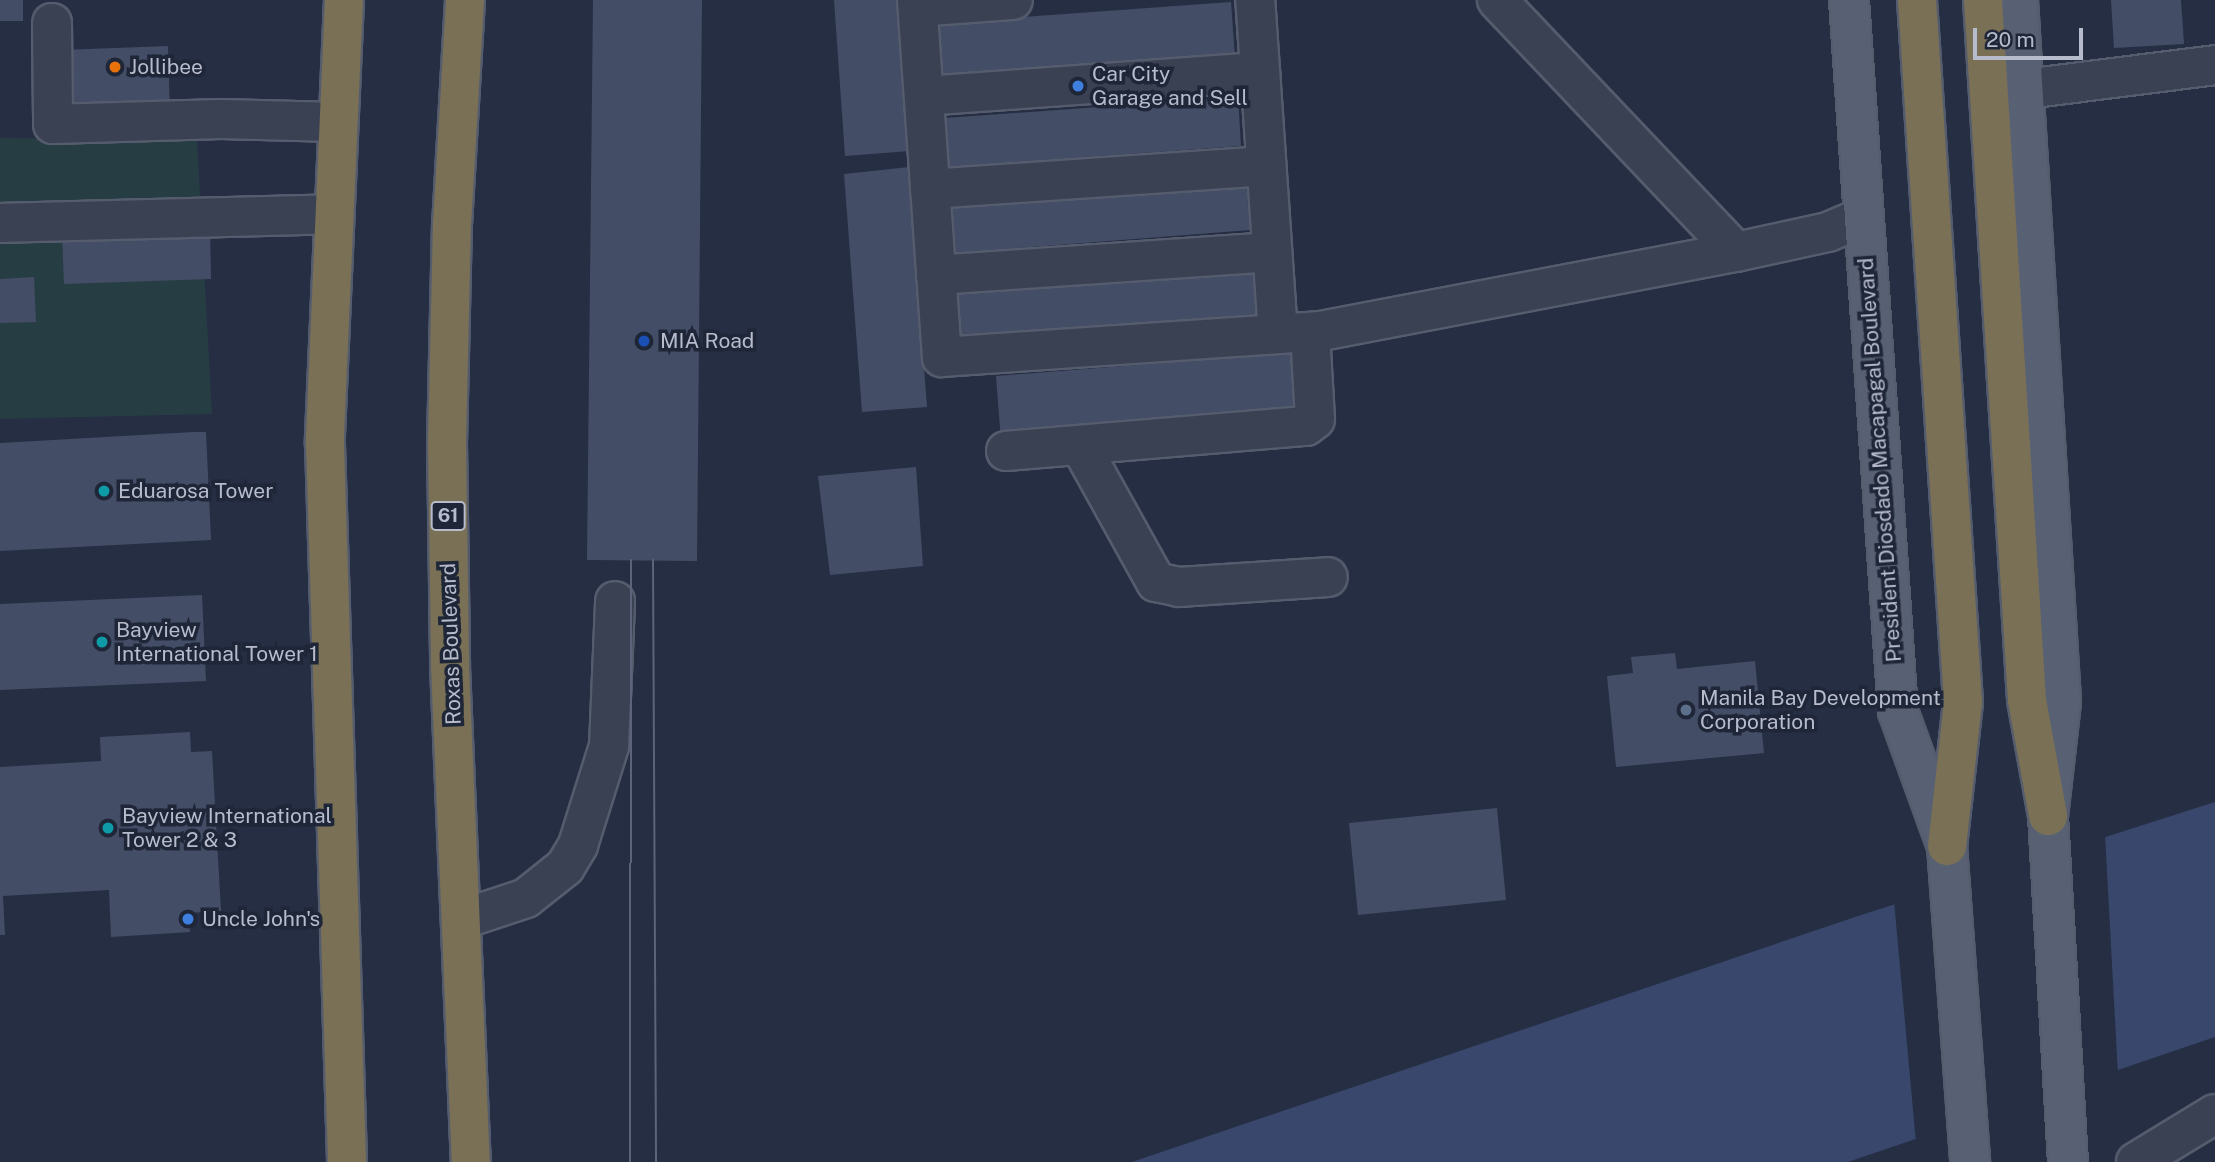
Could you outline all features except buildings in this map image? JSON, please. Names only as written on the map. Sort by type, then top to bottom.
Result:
[{"type":"highway","points":[[328,0],[340,40]]},
{"type":"highway","points":[[344,0],[336,122],[325,472],[347,1162]]},
{"type":"highway","name":"Roxas Boulevard","points":[[465,0],[447,442],[450,666],[463,919],[471,1162]]},
{"type":"highway","points":[[461,55],[494,0]]},
{"type":"highway","points":[[1917,0],[1963,702],[1948,856]]},
{"type":"highway","points":[[1983,0],[2027,700],[2049,823]]},
{"type":"main road","name":"President Diosdado Macapagal Boulevard","points":[[1849,0],[1898,711],[1948,856],[1970,1162]]},
{"type":"main road","points":[[2018,0],[2026,89],[2061,702],[2049,823],[2067,1145]]},
{"type":"street","points":[[1013,0],[918,3],[942,357],[1294,333],[1735,251],[1828,232],[1864,217]]},
{"type":"street","points":[[1006,451],[1306,426],[1315,419],[1272,251],[1255,0]]},
{"type":"street","points":[[1497,0],[1735,251]]},
{"type":"street","points":[[52,23],[53,124],[221,119],[336,122]]},
{"type":"street","points":[[2026,89],[2215,65]]},
{"type":"street","points":[[924,96],[1259,72]]},
{"type":"street","points":[[930,189],[1266,166]]},
{"type":"street","points":[[0,222],[333,214]]},
{"type":"street","points":[[936,275],[1272,251]]},
{"type":"street","points":[[1080,445],[1156,582],[1179,587],[1328,577]]},
{"type":"street","points":[[463,919],[526,898],[565,867],[578,845],[609,746],[615,601]]},
{"type":"street","points":[[2136,1162],[2215,1114]]},
{"type":"shaded area","points":[[0,138],[197,140],[212,414],[0,419]]},
{"type":"water","points":[[2215,802],[2215,1037],[1848,1162],[1132,1162],[1858,916]]},
{"type":"pier","points":[[2105,835],[2118,1075],[1916,1143],[1894,901]]},
{"type":"tram line","points":[[630,1162],[631,560]]},
{"type":"tram line","points":[[653,560],[656,1162]]},
{"type":"place","name":"Jollibee","points":[[115,67]]},
{"type":"place","name":"Car City Garage and Sell","points":[[1078,86]]},
{"type":"place","name":"MIA Road","points":[[644,341]]},
{"type":"place","name":"Eduarosa Tower","points":[[104,491]]},
{"type":"place","name":"Bayview International Tower 1","points":[[102,642]]},
{"type":"place","name":"Manila Bay Development Corporation","points":[[1686,710]]},
{"type":"place","name":"Bayview International Tower 2 & 3","points":[[108,828]]},
{"type":"place","name":"Uncle John's","points":[[188,919]]}]
